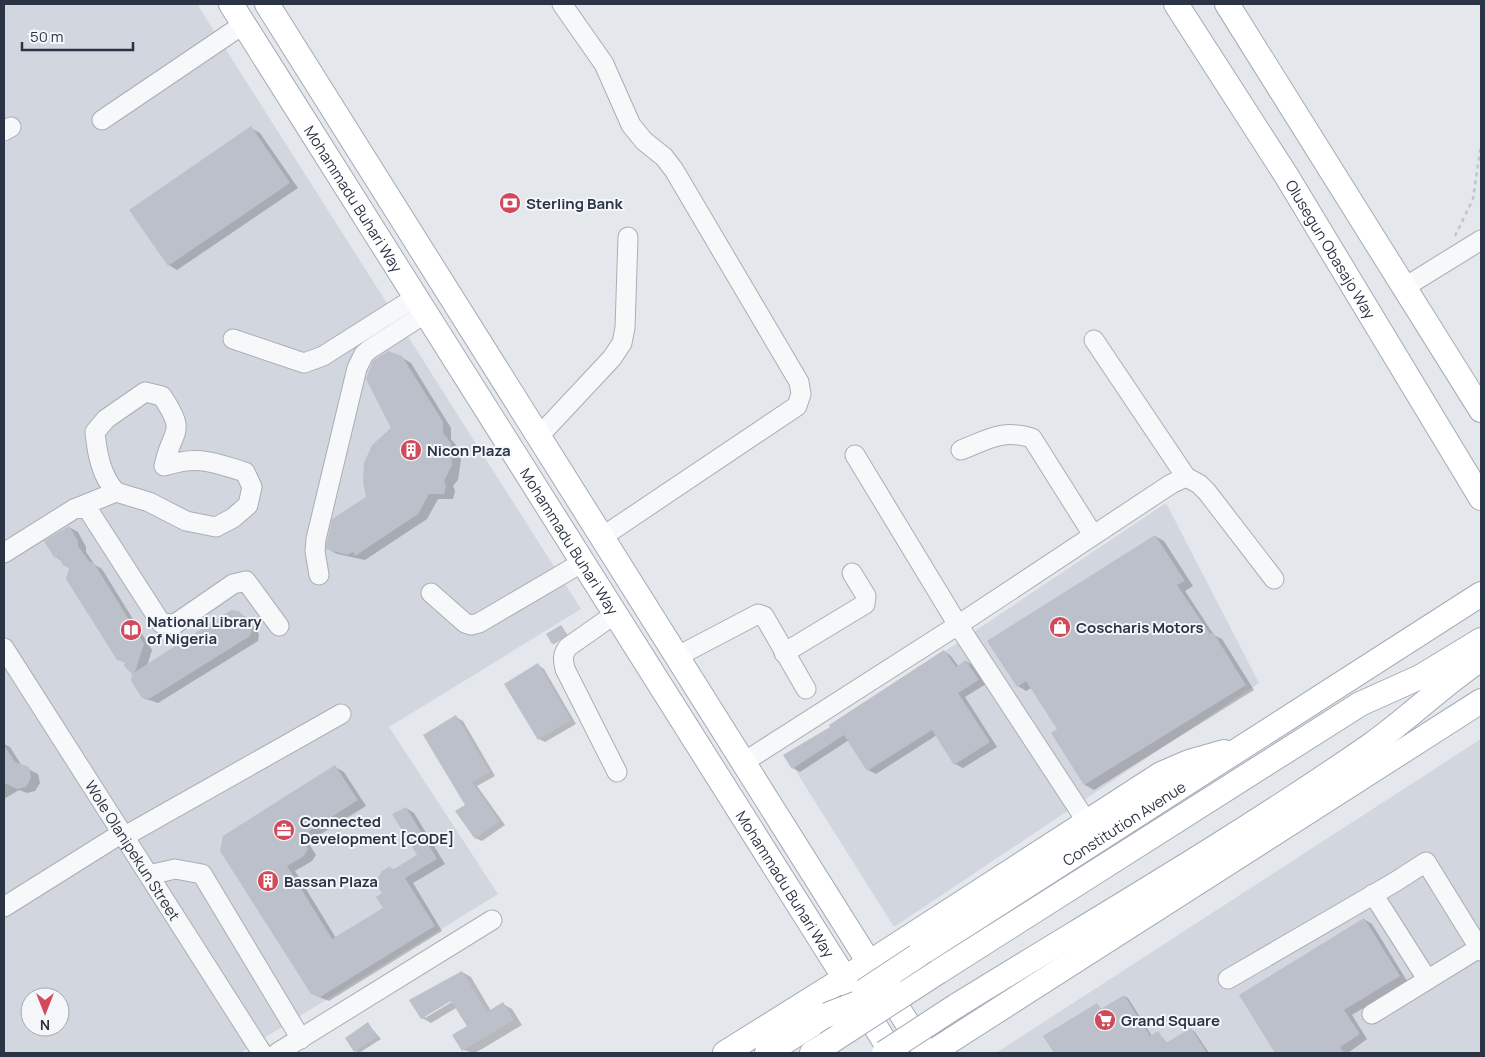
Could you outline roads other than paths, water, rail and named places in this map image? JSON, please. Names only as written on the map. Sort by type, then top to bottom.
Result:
[{"type":"main road","name":"Mohammadu Buhari Way","points":[[231,4],[892,1053]]},
{"type":"main road","name":"Mohammadu Buhari Way","points":[[267,4],[540,434],[602,537],[926,1053]]},
{"type":"main road","name":"Olusegun Obasajo Way","points":[[1176,4],[1292,183],[1481,498]]},
{"type":"main road","points":[[1226,4],[1481,410]]},
{"type":"main road","points":[[262,52],[288,36]]},
{"type":"main road","points":[[563,531],[590,516]]},
{"type":"main road","name":"Constitution Avenue","points":[[767,1053],[1481,594]]},
{"type":"main road","name":"Constitution Avenue","points":[[819,1048],[1360,704],[1426,673],[1481,640]]},
{"type":"main road","points":[[884,1053],[956,1006],[1222,841],[1370,745],[1414,712],[1443,685],[1481,659]]},
{"type":"main road","points":[[931,1053],[1481,701]]},
{"type":"main road","points":[[725,1053],[869,963],[1161,774],[1189,762],[1250,744]]},
{"type":"main road","points":[[827,1015],[938,972]]},
{"type":"main road","points":[[909,1053],[956,1006]]},
{"type":"street","points":[[562,4],[604,64],[631,125],[644,141],[664,157],[674,170],[799,382],[801,394],[797,406],[602,537]]},
{"type":"street","points":[[102,120],[244,24]]},
{"type":"street","points":[[540,434],[612,358],[622,343],[625,328],[628,237]]},
{"type":"street","points":[[1405,287],[1481,240]]},
{"type":"street","points":[[233,339],[304,363],[324,356],[421,305]]},
{"type":"street","points":[[319,574],[315,551],[316,539],[356,368],[370,348],[421,305]]},
{"type":"street","points":[[1094,340],[1186,477],[1199,484],[1207,492],[1274,580]]},
{"type":"street","points":[[4,553],[74,509],[116,492],[148,502],[186,521],[216,527],[233,518],[248,505],[252,487],[245,472],[201,459],[181,461],[164,466],[167,452],[178,434],[176,417],[162,396],[145,392],[106,418],[95,432],[97,452],[109,484],[116,492]]},
{"type":"street","points":[[961,450],[1003,434],[1016,433],[1032,438],[1093,535]]},
{"type":"street","points":[[854,455],[958,625],[1087,822]]},
{"type":"street","points":[[744,762],[958,625],[1170,484],[1186,477]]},
{"type":"street","points":[[74,509],[83,508],[89,511],[161,623],[175,624],[233,584],[246,581],[279,626]]},
{"type":"street","points":[[430,592],[465,623],[471,625],[479,623],[583,562]]},
{"type":"street","points":[[784,653],[864,604],[866,596],[852,572]]},
{"type":"street","points":[[615,614],[568,647],[562,659],[569,678],[617,772]]},
{"type":"street","points":[[678,656],[758,614],[764,616],[806,689]]},
{"type":"street","name":"Wole Olanipekun Street","points":[[4,648],[262,1053]]},
{"type":"street","points":[[4,907],[123,834],[341,714]]},
{"type":"street","points":[[1228,979],[1426,862],[1480,950],[1427,979],[1372,1014]]},
{"type":"street","points":[[149,875],[175,869],[202,874],[301,1038]]},
{"type":"street","points":[[1373,894],[1427,979]]},
{"type":"street","points":[[277,1053],[492,920]]},
{"type":"place","name":"Sterling Bank","points":[[510,203]]},
{"type":"place","name":"Nicon Plaza","points":[[411,450]]},
{"type":"place","name":"Coscharis Motors","points":[[1060,627]]},
{"type":"place","name":"National Library of Nigeria","points":[[131,630]]},
{"type":"place","name":"Connected Development [CODE]","points":[[284,830]]},
{"type":"place","name":"Bassan Plaza","points":[[268,881]]},
{"type":"place","name":"Grand Square","points":[[1105,1020]]}]
